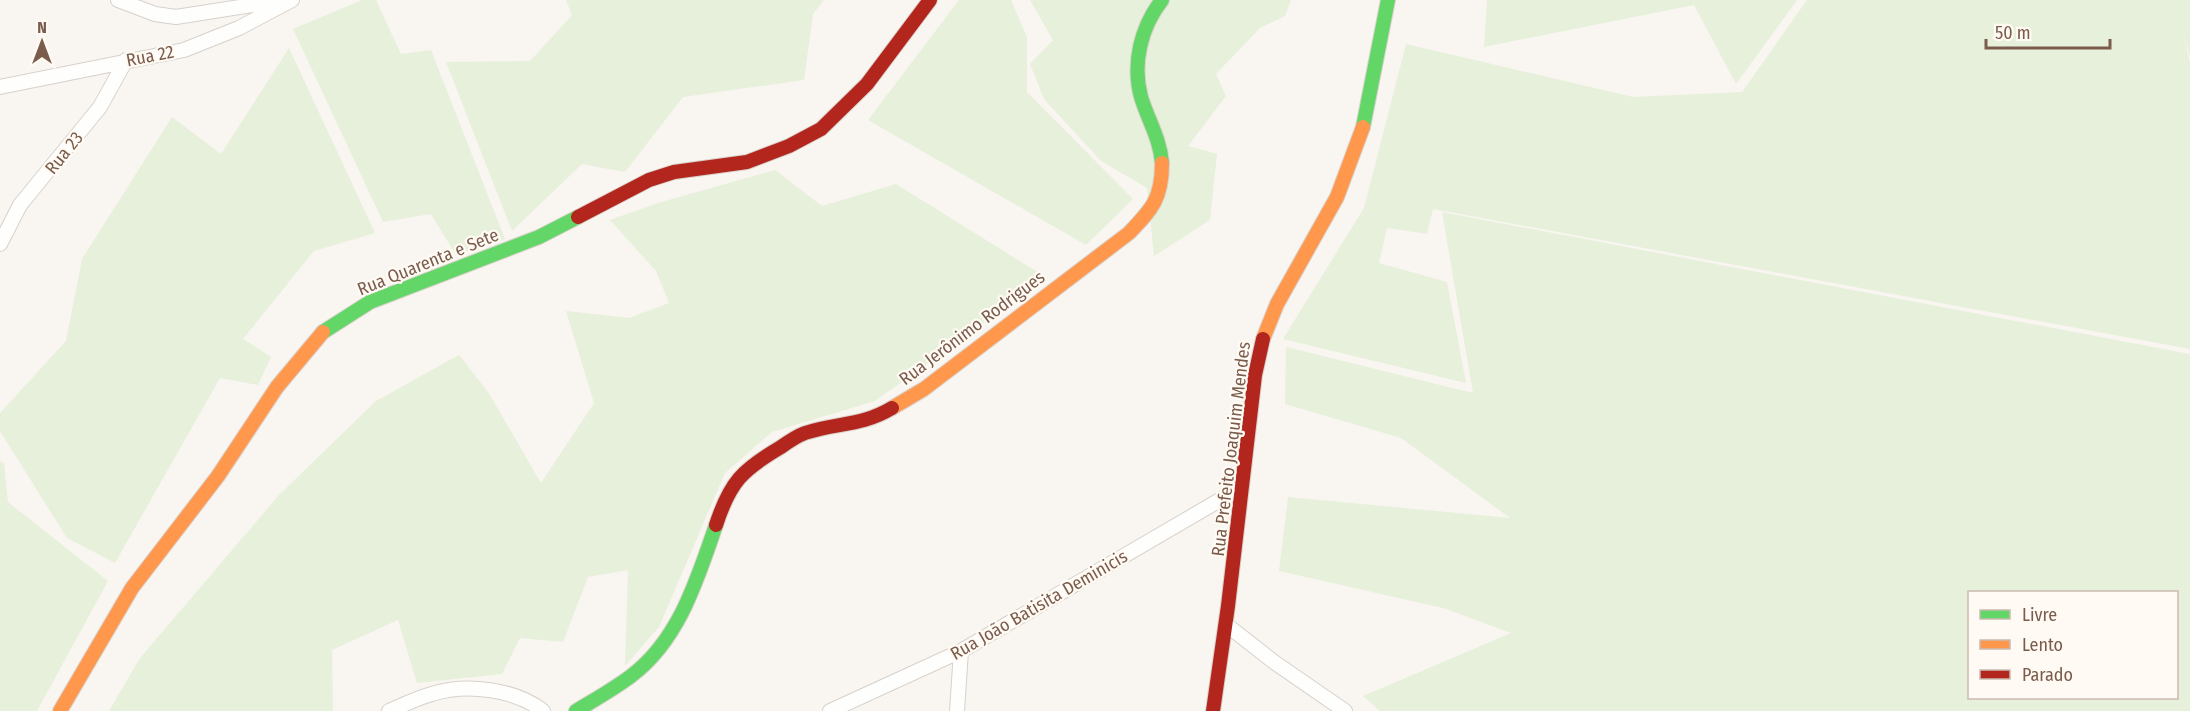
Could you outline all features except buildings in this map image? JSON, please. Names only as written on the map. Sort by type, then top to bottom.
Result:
[{"type":"street","points":[[118,0],[155,14],[177,17],[284,0]]},
{"type":"street","name":"Rua 22","points":[[0,87],[184,50],[239,28],[292,0]]},
{"type":"street","name":"Rua Quarenta e Sete","points":[[60,711],[87,661],[132,588],[218,476],[277,387],[321,333],[370,302],[539,237],[649,180],[674,172],[747,162],[789,146],[821,129],[867,84],[930,0]]},
{"type":"street","name":"Rua Jerônimo Rodrigues","points":[[576,711],[631,676],[653,657],[671,633],[696,583],[726,495],[742,474],[757,461],[804,433],[852,425],[877,417],[924,389],[1129,233],[1154,207],[1161,185],[1161,160],[1158,138],[1141,95],[1139,80],[1141,48],[1148,22],[1162,0]]},
{"type":"street","name":"Rua Prefeito Joaquim Mendes","points":[[1213,711],[1228,626],[1242,487],[1261,343],[1272,314],[1337,198],[1354,157],[1365,119],[1388,0]]},
{"type":"street","name":"Rua 23","points":[[0,244],[20,205],[100,107],[126,60]]},
{"type":"street","name":"Rua João Batisita Deminicis","points":[[830,711],[961,651],[1242,487]]},
{"type":"street","points":[[1228,626],[1274,662],[1345,711]]},
{"type":"street","points":[[957,711],[961,651]]},
{"type":"street","points":[[389,711],[434,693],[487,689],[530,702],[543,711]]},
{"type":"green space","points":[[362,0],[376,0],[401,54],[431,50],[505,239],[456,255],[431,214],[383,222],[293,29]]},
{"type":"green space","points":[[566,0],[824,0],[813,14],[804,80],[683,97],[625,172],[582,164],[512,231],[446,62],[530,61],[572,15]]},
{"type":"green space","points":[[959,0],[1011,0],[1027,37],[1027,92],[1133,199],[1086,245],[868,120]]},
{"type":"green space","points":[[1030,0],[1291,0],[1285,16],[1260,28],[1216,74],[1226,96],[1188,146],[1217,154],[1210,220],[1154,256],[1147,188],[1101,161],[1044,99],[1030,64],[1053,40]]},
{"type":"green space","points":[[1487,0],[1797,0],[1736,84],[1694,5],[1484,47]]},
{"type":"green space","points":[[1807,0],[2190,0],[2190,57],[2184,36],[2190,63],[2190,349],[1433,209],[1427,234],[1387,228],[1379,263],[1447,282],[1466,383],[1283,339],[1364,208],[1406,44],[1633,97],[1742,92]]},
{"type":"green space","points":[[289,48],[375,233],[314,251],[243,339],[271,357],[258,385],[220,378],[115,563],[67,538],[0,431],[0,413],[66,341],[82,259],[172,117],[221,154]]},
{"type":"green space","points":[[775,170],[822,206],[896,184],[1047,278],[875,401],[772,432],[725,473],[659,627],[625,666],[628,570],[588,577],[563,642],[520,638],[502,674],[417,683],[398,620],[332,650],[333,711],[109,711],[140,658],[279,495],[376,401],[459,355],[488,392],[541,483],[594,403],[566,311],[629,318],[669,303],[656,271],[610,220],[658,203]]},
{"type":"green space","points":[[1442,212],[2190,354],[2190,711],[1380,711],[1363,696],[1511,633],[1443,608],[1279,571],[1288,497],[1510,518],[1401,438],[1285,404],[1286,347],[1473,393]]},
{"type":"green space","points":[[0,461],[4,463],[8,502],[108,581],[37,711],[0,711]]},
{"type":"traffic: fast","points":[[1162,0],[1149,22],[1140,46],[1138,84],[1156,137],[1162,163]]},
{"type":"traffic: fast","points":[[1363,127],[1388,0]]},
{"type":"traffic: fast","points":[[323,332],[370,302],[539,237],[578,217]]},
{"type":"traffic: fast","points":[[576,711],[631,676],[662,645],[684,608],[716,525]]},
{"type":"traffic: slow","points":[[1263,339],[1277,304],[1337,197],[1363,127]]},
{"type":"traffic: slow","points":[[892,408],[924,389],[1129,233],[1150,210],[1158,195],[1162,163]]},
{"type":"traffic: slow","points":[[60,711],[132,588],[218,476],[277,387],[323,332]]},
{"type":"traffic: jam","points":[[578,217],[649,180],[674,172],[747,162],[789,146],[821,129],[867,84],[930,0]]},
{"type":"traffic: jam","points":[[1213,711],[1228,606],[1255,375],[1263,339]]},
{"type":"traffic: jam","points":[[716,525],[732,487],[747,470],[768,455],[805,433],[859,421],[892,408]]}]
